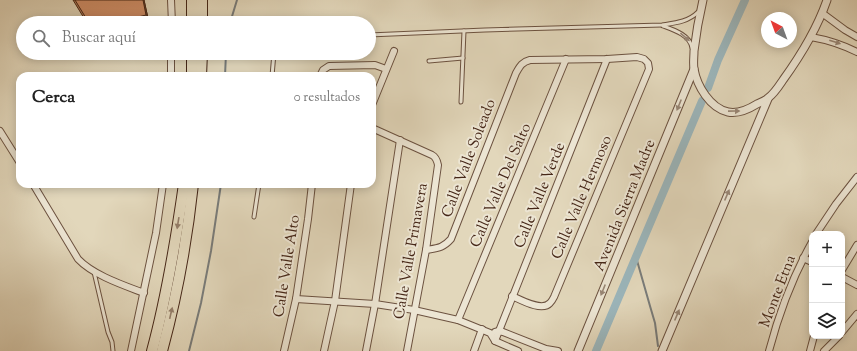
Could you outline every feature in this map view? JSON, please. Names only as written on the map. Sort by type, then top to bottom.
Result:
[{"type":"highway","points":[[192,0],[192,16]]},
{"type":"highway","points":[[202,0],[202,16]]},
{"type":"highway","points":[[192,60],[192,72]]},
{"type":"highway","points":[[202,60],[202,72]]},
{"type":"highway","points":[[152,351],[166,295],[183,188]]},
{"type":"highway","points":[[162,351],[181,270],[192,188]]},
{"type":"street","points":[[171,0],[172,16]]},
{"type":"street","points":[[703,0],[698,23],[694,66],[703,91],[709,100],[728,112],[737,112],[749,109],[768,98]]},
{"type":"street","points":[[662,351],[768,98],[789,72],[811,37],[827,0]]},
{"type":"street","points":[[822,13],[857,37]]},
{"type":"street","points":[[811,37],[831,41],[857,52]]},
{"type":"street","points":[[376,95],[394,51]]},
{"type":"street","name":"Calle Valle Hermoso","points":[[512,296],[539,306],[546,306],[554,297],[649,69],[648,63],[644,59],[636,57],[608,59]]},
{"type":"street","points":[[566,59],[608,59]]},
{"type":"street","name":"Calle Valle Soleado","points":[[426,250],[440,248],[451,239],[520,66],[523,62],[530,60],[566,59]]},
{"type":"street","name":"Calle Valle Del Salto","points":[[458,320],[566,59]]},
{"type":"street","name":"Calle Valle Verde","points":[[495,341],[608,59]]},
{"type":"street","points":[[171,60],[171,72]]},
{"type":"street","points":[[323,72],[328,66],[375,65],[386,69]]},
{"type":"street","name":"Avenida Sierra Madre","points":[[577,351],[694,66]]},
{"type":"street","points":[[0,130],[16,156]]},
{"type":"street","points":[[366,351],[375,304],[400,140],[376,130]]},
{"type":"street","name":"Calle Valle Primavera","points":[[400,140],[435,156],[438,165],[426,250],[407,351]]},
{"type":"street","points":[[818,231],[836,204],[857,177]]},
{"type":"street","points":[[34,188],[78,259],[84,265],[94,272],[144,293]]},
{"type":"street","points":[[131,351],[156,233],[162,188]]},
{"type":"street","name":"Calle Valle Alto","points":[[284,351],[296,299],[312,188]]},
{"type":"street","points":[[324,351],[335,301],[350,188]]},
{"type":"street","points":[[844,267],[857,245]]},
{"type":"street","name":"Monte Etna","points":[[769,351],[774,331],[790,285],[809,247]]},
{"type":"street","points":[[803,258],[809,261]]},
{"type":"street","points":[[845,279],[857,285]]},
{"type":"street","points":[[296,299],[375,304],[414,310],[458,320],[490,333],[495,341],[518,351]]},
{"type":"street","points":[[845,328],[857,314]]},
{"type":"street","points":[[474,351],[482,329]]},
{"type":"street","points":[[490,333],[498,331],[503,332],[545,350],[558,351]]},
{"type":"street","points":[[810,351],[813,339]]},
{"type":"street","points":[[824,351],[836,339]]},
{"type":"lane","points":[[376,35],[662,25],[678,23],[695,15],[701,9]]},
{"type":"lane","points":[[662,25],[680,33],[691,42],[694,66]]},
{"type":"lane","points":[[461,102],[464,31]]},
{"type":"lane","points":[[429,61],[463,58]]},
{"type":"lane","points":[[272,72],[273,60]]},
{"type":"lane","points":[[254,217],[258,188]]},
{"type":"lane","points":[[94,272],[113,351]]},
{"type":"building","points":[[75,0],[143,0],[146,15],[142,16],[85,16]]},
{"type":"waterway","points":[[232,16],[237,0]]},
{"type":"waterway","points":[[708,88],[718,60],[745,0]]},
{"type":"waterway","points":[[225,72],[226,60]]},
{"type":"waterway","points":[[596,351],[702,101]]},
{"type":"waterway","points":[[189,351],[201,303],[211,251],[220,188]]},
{"type":"waterway","points":[[636,257],[655,323],[658,346]]}]
